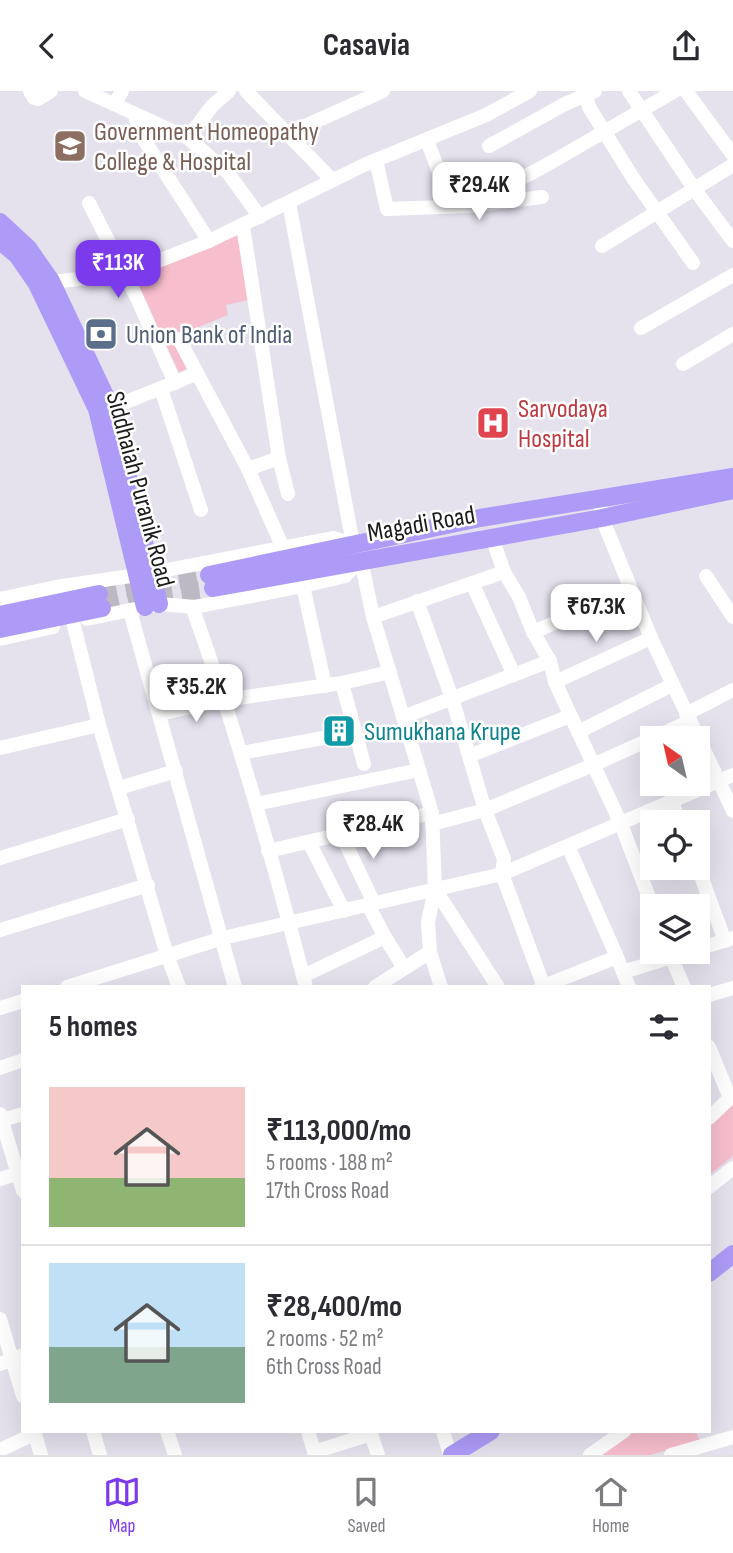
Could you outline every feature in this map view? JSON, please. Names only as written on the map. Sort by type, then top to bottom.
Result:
[{"type":"main road","name":"Siddhaiah Puranik Road","points":[[0,222],[27,248],[111,408],[145,574],[145,608]]},
{"type":"main road","name":"Siddhaiah Puranik Road","points":[[0,241],[44,282],[97,409],[145,574]]},
{"type":"main road","name":"Magadi Road","points":[[357,552],[480,517],[733,477]]},
{"type":"main road","name":"Magadi Road","points":[[357,552],[492,537],[603,518],[733,490]]},
{"type":"main road","points":[[211,581],[357,552]]},
{"type":"main road","points":[[0,615],[100,601],[0,629]]},
{"type":"main road","points":[[711,1272],[731,1261]]},
{"type":"main road","points":[[459,1453],[488,1433]]},
{"type":"street","points":[[30,91],[34,98],[38,99],[51,91]]},
{"type":"street","points":[[85,91],[118,97],[135,115],[188,138],[228,173],[260,218]]},
{"type":"street","points":[[188,138],[212,107],[229,91]]},
{"type":"street","points":[[246,91],[332,180]]},
{"type":"street","points":[[285,133],[383,91]]},
{"type":"street","points":[[44,282],[125,274],[209,241],[332,180],[486,115],[530,91]]},
{"type":"street","points":[[629,91],[695,190],[733,241]]},
{"type":"street","points":[[468,206],[642,112],[675,91]]},
{"type":"street","points":[[686,91],[733,155]]},
{"type":"street","points":[[489,146],[590,93],[590,107],[604,132],[693,263]]},
{"type":"street","points":[[135,115],[139,132],[209,241]]},
{"type":"street","points":[[426,140],[452,207]]},
{"type":"street","points":[[376,160],[387,209],[468,206],[542,197]]},
{"type":"street","points":[[601,246],[733,165]]},
{"type":"street","points":[[289,203],[357,552],[373,617],[432,818],[435,889],[428,922],[430,951],[440,985]]},
{"type":"street","points":[[89,204],[125,274],[175,383]]},
{"type":"street","points":[[243,226],[279,458],[288,494]]},
{"type":"street","points":[[641,328],[732,277]]},
{"type":"street","points":[[683,364],[733,334]]},
{"type":"street","points":[[179,339],[248,469],[283,548]]},
{"type":"street","points":[[111,408],[196,374]]},
{"type":"street","points":[[161,389],[201,510]]},
{"type":"street","points":[[248,469],[279,458]]},
{"type":"street","points":[[600,499],[603,518],[651,638],[733,811]]},
{"type":"street","points":[[492,537],[504,572],[550,661],[555,682],[621,824],[648,894]]},
{"type":"street","name":"Magadi Road","points":[[0,599],[333,538],[357,552],[345,576],[195,607],[145,608],[0,639]]},
{"type":"street","points":[[373,617],[504,572]]},
{"type":"street","points":[[706,576],[733,617]]},
{"type":"street","points":[[472,583],[514,675]]},
{"type":"street","points":[[303,586],[325,686]]},
{"type":"street","points":[[533,632],[631,591]]},
{"type":"street","points":[[417,601],[452,698],[485,810],[504,859],[502,874],[542,985]]},
{"type":"street","points":[[195,607],[194,612],[241,753],[305,981],[385,937]]},
{"type":"street","points":[[145,608],[159,714],[235,985]]},
{"type":"street","points":[[74,622],[99,725],[178,985]]},
{"type":"street","points":[[555,682],[651,638]]},
{"type":"street","points":[[403,717],[550,661]]},
{"type":"street","points":[[159,714],[225,700],[342,683],[390,672]]},
{"type":"street","points":[[342,683],[364,764]]},
{"type":"street","points":[[578,732],[672,685]]},
{"type":"street","points":[[268,851],[341,834],[485,810],[593,765],[688,718],[733,689]]},
{"type":"street","points":[[469,756],[570,716]]},
{"type":"street","points":[[0,748],[99,725]]},
{"type":"street","points":[[241,753],[323,737]]},
{"type":"street","points":[[256,804],[419,770]]},
{"type":"street","points":[[119,788],[176,771]]},
{"type":"street","points":[[73,985],[223,938],[502,874],[733,775]]},
{"type":"street","points":[[672,802],[675,810]]},
{"type":"street","points":[[0,858],[128,819]]},
{"type":"street","points":[[341,834],[385,937],[404,968]]},
{"type":"street","points":[[310,842],[344,911]]},
{"type":"street","points":[[568,846],[628,985]]},
{"type":"street","points":[[703,880],[729,939],[710,945]]},
{"type":"street","points":[[0,930],[148,885]]},
{"type":"street","points":[[435,889],[497,985]]},
{"type":"street","points":[[378,985],[430,951]]},
{"type":"street","points":[[548,985],[617,957]]},
{"type":"street","points":[[623,972],[645,964]]},
{"type":"street","points":[[674,964],[683,985]]},
{"type":"street","points":[[711,995],[732,990]]},
{"type":"street","points":[[0,1008],[21,1002]]},
{"type":"street","points":[[711,1051],[731,1096],[711,1116]]},
{"type":"street","points":[[0,1067],[21,1061]]},
{"type":"street","points":[[0,1179],[20,1173],[1,1117],[21,1114]]},
{"type":"street","points":[[711,1185],[733,1168]]},
{"type":"street","points":[[0,1319],[21,1391]]},
{"type":"street","points":[[0,1450],[34,1433],[41,1455]]},
{"type":"street","points":[[94,1433],[100,1455]]},
{"type":"street","points":[[168,1433],[175,1455]]},
{"type":"street","points":[[309,1433],[315,1453],[370,1433],[378,1455]]},
{"type":"street","points":[[444,1433],[459,1453]]},
{"type":"street","points":[[590,1455],[621,1433]]},
{"type":"street","points":[[671,1455],[733,1437]]},
{"type":"shaded area","points":[[241,234],[248,300],[226,305],[228,315],[173,337],[188,368],[179,372],[134,278]]},
{"type":"shaded area","points":[[733,1101],[733,1156],[711,1173],[711,1120]]},
{"type":"shaded area","points":[[633,1433],[696,1433],[700,1441],[650,1455],[600,1455]]},
{"type":"tunnel","points":[[99,594],[209,575]]},
{"type":"tunnel","points":[[102,608],[155,596],[213,588]]},
{"type":"place","name":"Government Homeopathy College & Hospital","points":[[70,146]]},
{"type":"place","name":"Union Bank of India","points":[[101,334]]},
{"type":"place","name":"Sarvodaya Hospital","points":[[493,423]]},
{"type":"place","name":"Sumukhana Krupe","points":[[339,731]]}]
